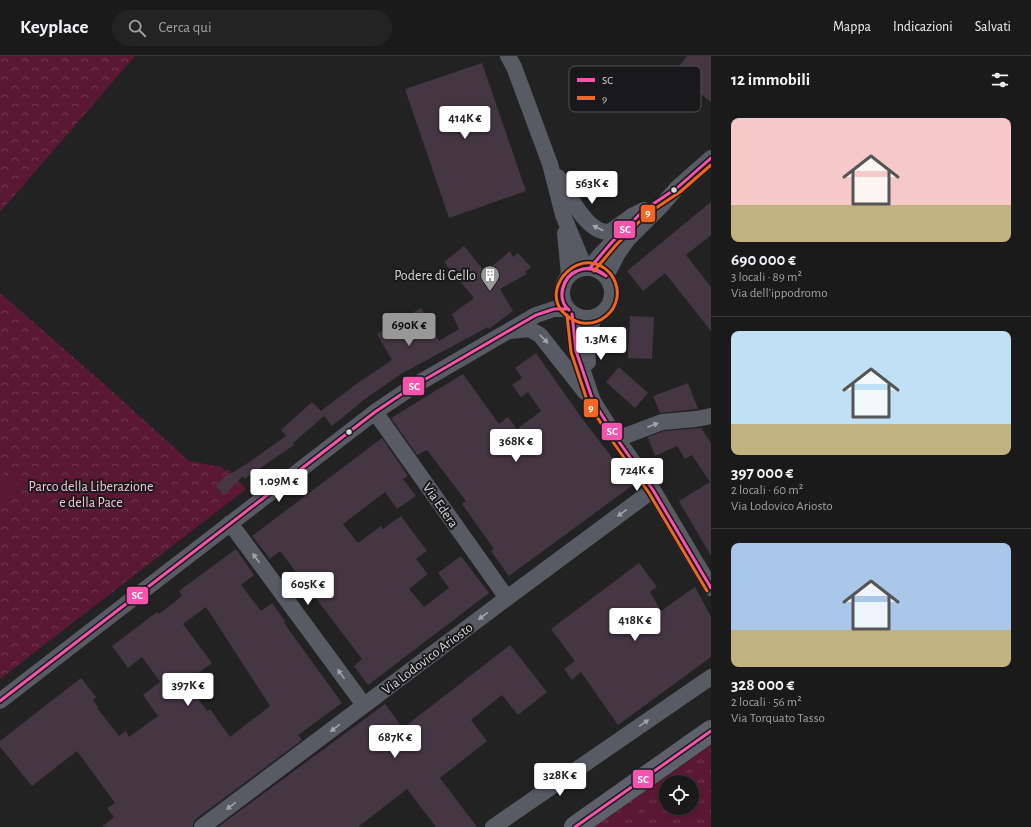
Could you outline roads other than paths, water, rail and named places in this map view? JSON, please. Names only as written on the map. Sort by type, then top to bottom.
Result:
[{"type":"highway","points":[[575,827],[711,731]]},
{"type":"street","points":[[508,56],[514,67],[550,164],[563,215],[569,275]]},
{"type":"street","points":[[606,276],[618,253],[628,239],[677,188],[711,158]]},
{"type":"street","points":[[550,164],[584,217],[598,230],[607,232],[611,231],[632,216],[644,210]]},
{"type":"street","points":[[587,268],[644,210],[662,196],[677,188]]},
{"type":"street","points":[[563,215],[587,268]]},
{"type":"street","points":[[587,268],[596,269],[606,276],[612,289],[612,297],[607,310],[594,318],[587,319],[579,317],[569,311],[563,303],[562,288],[569,275],[579,269],[587,268]]},
{"type":"street","points":[[0,701],[375,412],[412,387],[542,312],[554,309],[569,311]]},
{"type":"street","points":[[569,311],[576,351],[592,401]]},
{"type":"street","points":[[592,401],[586,346],[588,332],[594,318]]},
{"type":"street","points":[[508,331],[529,329],[540,335],[592,401],[706,568],[711,588]]},
{"type":"street","name":"Via Edera","points":[[375,412],[507,598]]},
{"type":"street","points":[[617,439],[662,422],[711,416]]},
{"type":"street","name":"Via Lodovico Ariosto","points":[[202,827],[653,490]]},
{"type":"street","points":[[230,523],[364,705]]},
{"type":"street","points":[[493,827],[711,678]]},
{"type":"place","name":"Podere di Gello","points":[[490,292]]},
{"type":"park label","name":"Parco della Liberazione e della Pace","points":[[91,494]]}]
